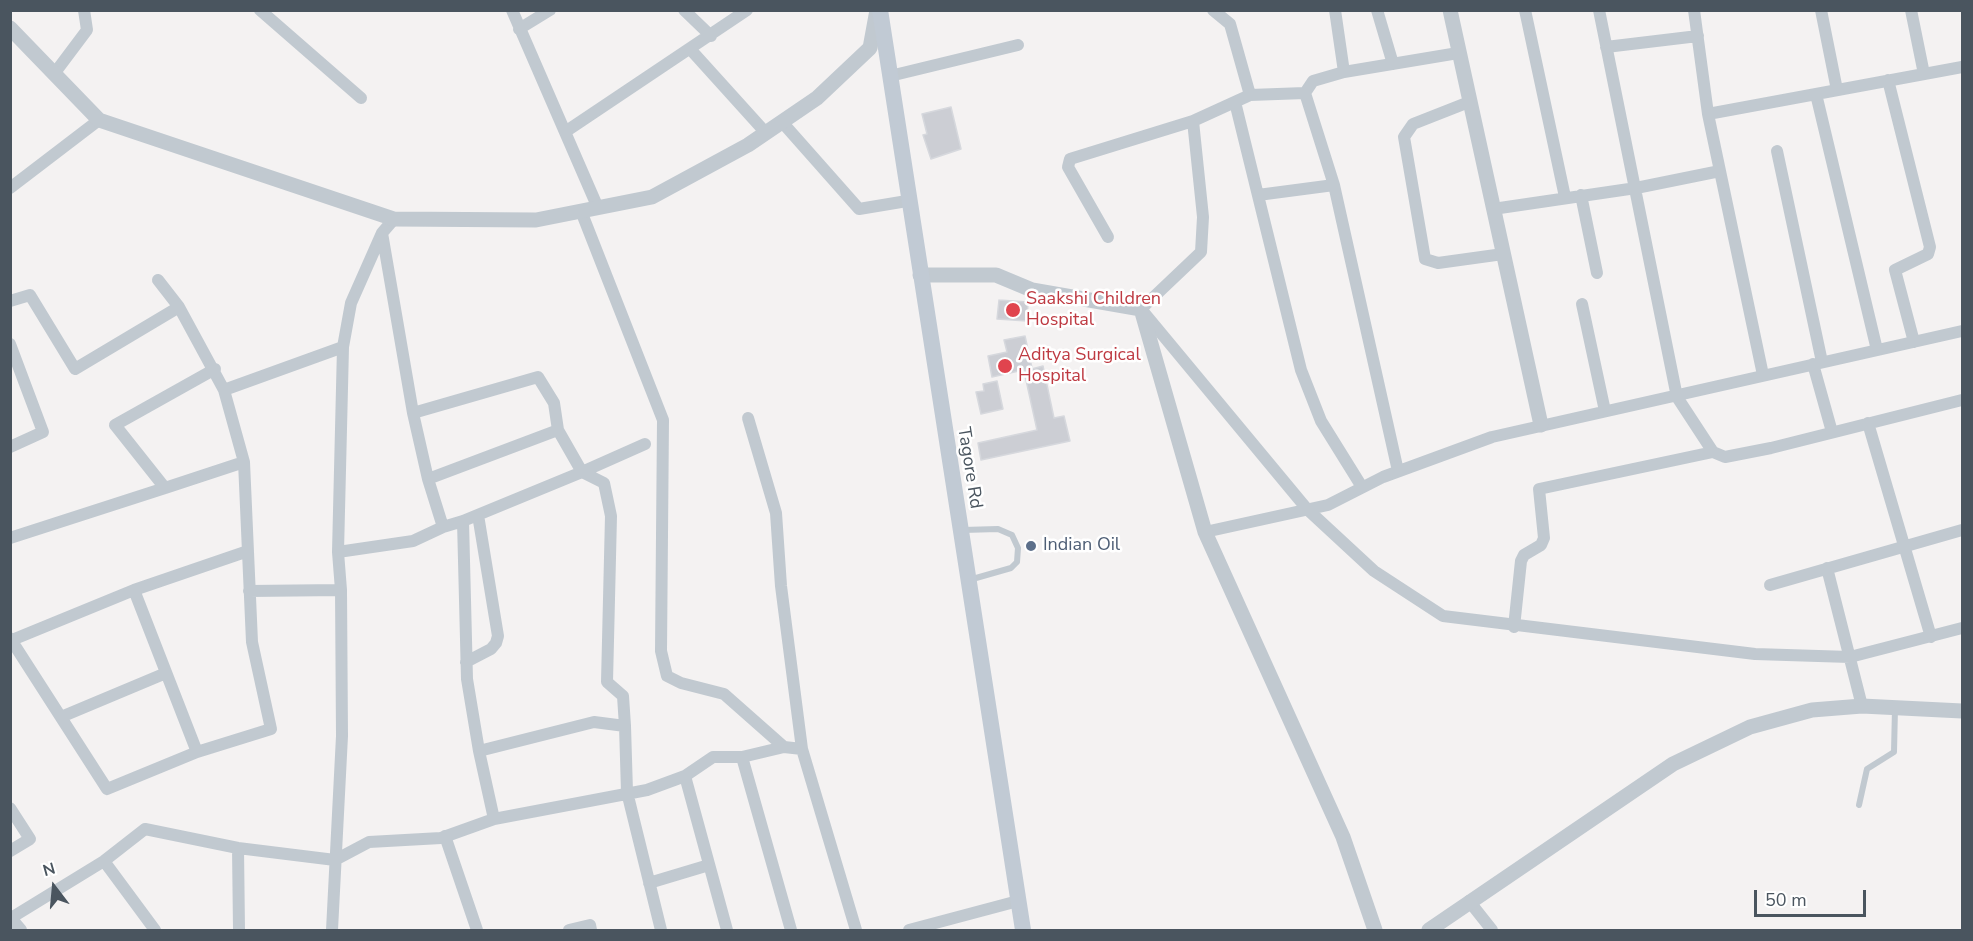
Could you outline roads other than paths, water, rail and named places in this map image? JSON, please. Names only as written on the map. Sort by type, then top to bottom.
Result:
[{"type":"main road","name":"Tagore Rd","points":[[879,10],[907,201],[1023,930]]},
{"type":"street","points":[[54,74],[87,30],[84,10]]},
{"type":"street","points":[[260,10],[361,98]]},
{"type":"street","points":[[512,10],[598,208]]},
{"type":"street","points":[[519,28],[550,10]]},
{"type":"street","points":[[684,10],[711,36]]},
{"type":"street","points":[[565,132],[691,50],[747,10]]},
{"type":"street","points":[[10,28],[99,120],[394,219],[536,220],[652,197],[766,133],[817,98],[870,48],[879,10]]},
{"type":"street","points":[[1212,10],[1230,24],[1250,95]]},
{"type":"street","points":[[1335,10],[1344,72]]},
{"type":"street","points":[[1377,10],[1393,64]]},
{"type":"street","points":[[1450,10],[1541,425]]},
{"type":"street","points":[[1525,10],[1565,197]]},
{"type":"street","points":[[1599,10],[1677,397],[1713,452],[1725,457],[1962,400]]},
{"type":"street","points":[[1694,10],[1708,114],[1763,375]]},
{"type":"street","points":[[1821,10],[1837,90]]},
{"type":"street","points":[[1911,10],[1924,74]]},
{"type":"street","points":[[1606,46],[1698,36]]},
{"type":"street","points":[[890,76],[1018,45]]},
{"type":"street","points":[[691,50],[766,133]]},
{"type":"street","points":[[1305,93],[1313,81],[1344,72],[1458,53]]},
{"type":"street","points":[[1708,114],[1962,67]]},
{"type":"street","points":[[1888,80],[1930,247],[1928,254],[1897,267],[1895,270],[1914,342]]},
{"type":"street","points":[[1108,237],[1068,167],[1070,159],[1193,121],[1250,95],[1305,93]]},
{"type":"street","points":[[1305,93],[1334,185],[1398,471]]},
{"type":"street","points":[[1816,94],[1877,350]]},
{"type":"street","points":[[1235,102],[1301,370],[1321,421],[1362,487]]},
{"type":"street","points":[[1469,102],[1413,124],[1404,137],[1425,260],[1438,263],[1503,254]]},
{"type":"street","points":[[10,188],[99,120]]},
{"type":"street","points":[[1141,309],[1201,252],[1203,217],[1193,121]]},
{"type":"street","points":[[782,122],[859,209],[907,201]]},
{"type":"street","points":[[1777,151],[1832,432]]},
{"type":"street","points":[[1493,209],[1636,188],[1720,171]]},
{"type":"street","points":[[1258,195],[1334,185]]},
{"type":"street","points":[[1581,195],[1597,273]]},
{"type":"street","points":[[581,211],[663,420],[661,651],[667,676],[681,683],[724,694],[784,747]]},
{"type":"street","points":[[332,930],[342,736],[341,590],[338,552],[343,347],[351,303],[382,233],[394,219]]},
{"type":"street","points":[[382,233],[413,413],[428,479],[443,527]]},
{"type":"street","points":[[920,275],[996,275],[1032,290],[1141,309],[1307,509],[1374,571],[1443,616],[1514,627],[1755,654],[1850,657],[1962,628]]},
{"type":"street","points":[[158,280],[179,307],[215,369],[224,390],[244,462],[248,551],[249,591],[252,642],[271,729],[197,752],[107,789],[11,639],[134,590],[248,551]]},
{"type":"street","points":[[10,301],[30,295],[75,369],[179,307]]},
{"type":"street","points":[[1582,304],[1605,411]]},
{"type":"street","points":[[1141,309],[1205,532],[1343,837],[1375,930]]},
{"type":"street","points":[[1205,532],[1328,505],[1398,471],[1492,437],[1962,331]]},
{"type":"street","points":[[10,344],[43,432],[10,447]]},
{"type":"street","points":[[224,390],[343,347]]},
{"type":"street","points":[[165,488],[115,425],[215,369]]},
{"type":"street","points":[[413,413],[538,377],[554,403],[558,430],[582,472],[604,483],[611,516],[607,682],[623,696],[627,792],[661,930]]},
{"type":"street","points":[[748,418],[776,513],[781,586],[802,749],[856,930]]},
{"type":"street","points":[[1868,423],[1931,637]]},
{"type":"street","points":[[428,479],[558,430]]},
{"type":"street","points":[[338,552],[413,542],[443,527],[478,515],[645,444]]},
{"type":"street","points":[[1514,627],[1521,561],[1524,555],[1541,544],[1544,538],[1539,489],[1713,452]]},
{"type":"street","points":[[10,538],[244,462]]},
{"type":"street","points":[[466,662],[491,649],[498,636],[478,515]]},
{"type":"street","points":[[463,521],[466,662],[479,751],[494,819]]},
{"type":"street","points":[[1770,585],[1962,530]]},
{"type":"street","points":[[1827,568],[1862,706]]},
{"type":"street","points":[[134,590],[197,752]]},
{"type":"street","points":[[249,591],[341,590]]},
{"type":"street","points":[[61,717],[166,673]]},
{"type":"street","points":[[1429,930],[1673,764],[1750,727],[1812,710],[1862,706],[1962,711]]},
{"type":"street","points":[[479,751],[594,722],[625,726]]},
{"type":"street","points":[[21,930],[11,917],[104,861],[145,829],[238,848],[334,860],[369,842],[444,836],[494,819],[646,790],[685,776],[713,757],[742,757],[784,747],[802,749]]},
{"type":"street","points":[[742,757],[791,930]]},
{"type":"street","points":[[685,776],[727,930]]},
{"type":"street","points":[[10,808],[30,839],[10,851]]},
{"type":"street","points":[[444,836],[477,930]]},
{"type":"street","points":[[238,848],[239,930]]},
{"type":"street","points":[[104,861],[155,930]]},
{"type":"street","points":[[649,883],[709,865]]},
{"type":"street","points":[[909,930],[1018,901]]},
{"type":"street","points":[[1469,901],[1492,930]]},
{"type":"street","points":[[569,930],[590,925],[591,930]]},
{"type":"lane","points":[[959,530],[998,528],[1012,535],[1018,548],[1017,561],[1011,568],[967,581]]},
{"type":"lane","points":[[1859,805],[1867,769],[1894,752],[1895,708]]},
{"type":"place","name":"Saakshi Children Hospital","points":[[1013,310]]},
{"type":"place","name":"Aditya Surgical Hospital","points":[[1005,366]]},
{"type":"place","name":"Indian Oil","points":[[1031,546]]}]
